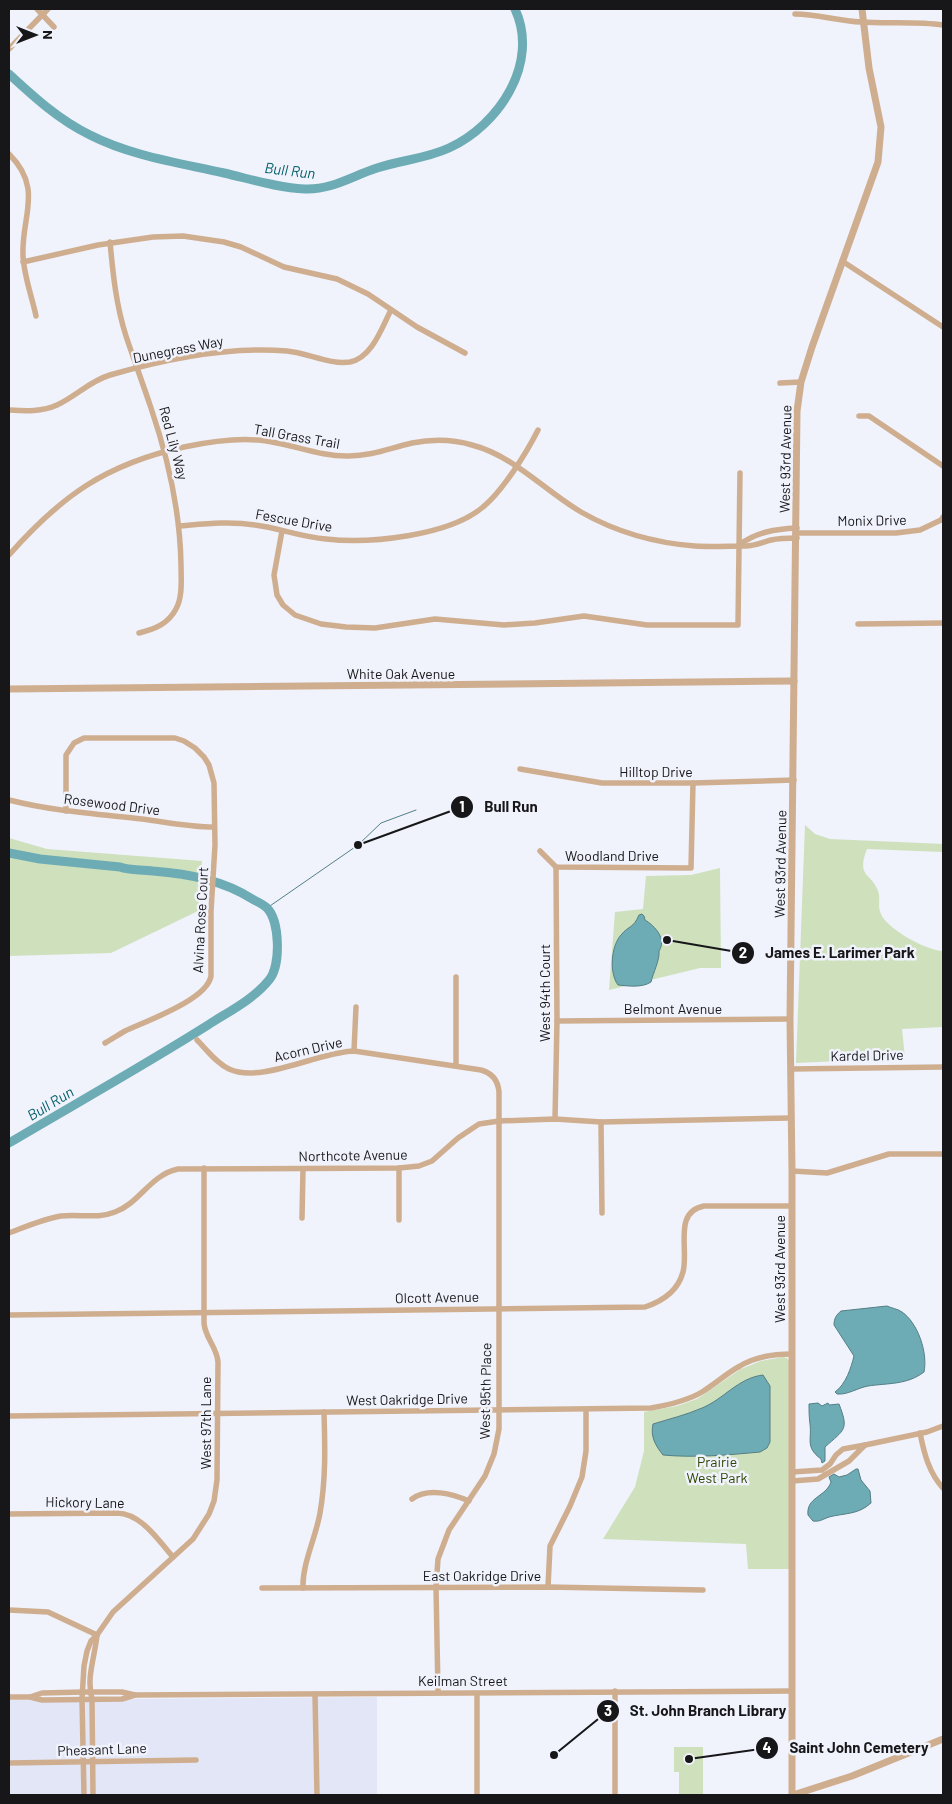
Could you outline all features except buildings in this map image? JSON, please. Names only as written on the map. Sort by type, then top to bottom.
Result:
[{"type":"street","points":[[37,9],[54,27]]},
{"type":"street","points":[[9,49],[48,9]]},
{"type":"street","name":"West 93rd Avenue","points":[[792,1795],[792,1171],[790,1019],[797,411],[801,382],[878,162],[881,139],[880,114],[869,68],[862,22],[862,9]]},
{"type":"street","points":[[795,14],[813,14],[835,20],[943,25]]},
{"type":"street","points":[[9,154],[22,170],[28,189],[29,206],[23,262],[36,316]]},
{"type":"street","points":[[23,262],[110,242],[172,236],[198,237],[224,242],[241,247],[284,267],[337,279],[368,294],[417,327],[465,353]]},
{"type":"street","name":"Red Lily Way","points":[[110,242],[119,312],[164,452],[173,486],[179,526],[181,582],[178,605],[163,624],[140,634]]},
{"type":"street","points":[[842,261],[943,327]]},
{"type":"street","name":"Dunegrass Way","points":[[9,410],[32,411],[46,409],[61,403],[84,387],[102,378],[201,354],[287,351],[309,354],[340,362],[360,360],[367,353],[391,310]]},
{"type":"street","points":[[780,383],[801,382]]},
{"type":"street","points":[[859,416],[869,416],[943,466]]},
{"type":"street","name":"Fescue Drive","points":[[179,526],[234,523],[325,539],[355,541],[401,537],[434,530],[478,511],[492,499],[516,466],[538,430]]},
{"type":"street","name":"Tall Grass Trail","points":[[9,555],[48,514],[79,489],[121,466],[164,452],[221,440],[251,440],[290,445],[329,455],[354,456],[379,453],[421,442],[444,440],[467,443],[497,454],[575,508],[620,530],[657,541],[712,547],[750,546],[797,533]]},
{"type":"street","points":[[282,531],[274,580],[276,592],[283,605],[292,613],[301,618],[322,624],[356,628],[384,627],[435,619],[485,624],[523,624],[584,616],[647,625],[738,625],[740,473]]},
{"type":"street","name":"Monix Drive","points":[[797,533],[896,533],[920,530],[943,519]]},
{"type":"street","name":"Tall Grass Trail","points":[[739,545],[763,532],[774,530],[797,533]]},
{"type":"street","points":[[858,624],[943,623]]},
{"type":"street","name":"White Oak Avenue","points":[[9,689],[794,681]]},
{"type":"street","name":"Alvina Rose Court","points":[[66,811],[66,755],[74,743],[84,738],[167,737],[180,740],[202,754],[209,765],[214,783],[214,878],[210,976],[208,983],[188,1001],[153,1020],[124,1032],[106,1043]]},
{"type":"street","name":"Hilltop Drive","points":[[520,769],[602,783],[794,780]]},
{"type":"street","name":"Woodland Drive","points":[[540,851],[556,867],[691,868],[693,783]]},
{"type":"street","name":"Rosewood Drive","points":[[9,800],[66,811],[145,819],[186,826],[214,827]]},
{"type":"street","name":"West 94th Court","points":[[555,1120],[557,1021],[556,867]]},
{"type":"street","points":[[456,977],[456,1066]]},
{"type":"street","points":[[354,1051],[356,1007]]},
{"type":"street","name":"Belmont Avenue","points":[[557,1021],[790,1019]]},
{"type":"street","name":"Acorn Drive","points":[[197,1040],[225,1067],[245,1074],[265,1072],[354,1051],[485,1071],[494,1077]]},
{"type":"street","name":"Kardel Drive","points":[[791,1069],[943,1067]]},
{"type":"street","name":"West 95th Place","points":[[438,1692],[436,1587],[442,1545],[452,1526],[485,1476],[494,1454],[498,1434],[499,1087],[494,1077]]},
{"type":"street","name":"Northcote Avenue","points":[[9,1233],[57,1217],[112,1214],[129,1204],[154,1180],[165,1173],[178,1169],[399,1168],[419,1166],[432,1161],[458,1138],[479,1124],[499,1120],[601,1122],[791,1118]]},
{"type":"street","points":[[601,1122],[602,1213]]},
{"type":"street","points":[[792,1171],[827,1173],[889,1154],[943,1154]]},
{"type":"street","name":"West 97th Lane","points":[[93,1795],[93,1762],[87,1696],[86,1657],[91,1641],[98,1635],[113,1612],[197,1534],[212,1508],[217,1480],[217,1354],[205,1331],[204,1313],[204,1168]]},
{"type":"street","points":[[399,1168],[399,1220]]},
{"type":"street","points":[[302,1218],[303,1169]]},
{"type":"street","name":"Olcott Avenue","points":[[9,1315],[633,1309],[651,1306],[665,1299],[680,1282],[683,1272],[686,1217],[691,1210],[704,1206],[792,1206]]},
{"type":"street","name":"West Oakridge Drive","points":[[9,1416],[641,1409],[664,1406],[701,1393],[751,1360],[772,1355],[792,1354]]},
{"type":"street","points":[[548,1587],[550,1546],[582,1477],[586,1451],[586,1410]]},
{"type":"street","points":[[303,1588],[303,1574],[316,1533],[322,1498],[325,1463],[324,1412]]},
{"type":"street","points":[[792,1481],[812,1480],[827,1470],[838,1453],[847,1448],[920,1433],[943,1426]]},
{"type":"street","points":[[920,1433],[932,1474],[943,1488]]},
{"type":"street","points":[[792,1472],[816,1472],[846,1463],[865,1445]]},
{"type":"street","points":[[838,1453],[844,1456],[846,1463]]},
{"type":"street","points":[[412,1499],[424,1494],[453,1494],[469,1501]]},
{"type":"street","name":"Hickory Lane","points":[[9,1514],[128,1514],[141,1522],[173,1557]]},
{"type":"street","name":"East Oakridge Drive","points":[[262,1588],[548,1587],[703,1590]]},
{"type":"street","points":[[9,1610],[48,1612],[98,1635]]},
{"type":"street","points":[[615,1691],[615,1795]]},
{"type":"street","name":"Keilman Street","points":[[9,1697],[42,1694],[87,1696],[127,1692],[135,1695],[792,1691]]},
{"type":"street","points":[[315,1694],[317,1795]]},
{"type":"street","points":[[477,1694],[477,1795]]},
{"type":"street","name":"West 97th Lane","points":[[84,1795],[83,1762],[87,1696]]},
{"type":"street","points":[[792,1795],[852,1776],[943,1739]]},
{"type":"street","name":"Pheasant Lane","points":[[9,1763],[196,1760]]},
{"type":"shaded area","points":[[377,1697],[377,1795],[9,1795],[9,1700]]},
{"type":"green space","points":[[805,825],[815,834],[830,839],[943,844],[943,852],[867,849],[864,858],[864,870],[878,891],[880,911],[885,920],[908,938],[927,947],[943,951],[943,1027],[902,1029],[905,1058],[796,1063]]},
{"type":"green space","points":[[9,838],[47,849],[202,861],[198,911],[111,953],[9,956]]},
{"type":"green space","points":[[720,868],[721,968],[700,968],[609,990],[615,912],[643,909],[646,876],[691,875]]},
{"type":"green space","name":"Prairie West Park","points":[[787,1358],[790,1363],[789,1569],[748,1569],[746,1544],[603,1539],[635,1487],[644,1451],[644,1412],[677,1406],[697,1399],[741,1369],[761,1361]]},
{"type":"green space","points":[[674,1747],[703,1747],[703,1795],[679,1795],[679,1772],[674,1772]]},
{"type":"water","points":[[642,914],[645,920],[659,933],[662,942],[651,982],[639,986],[618,985],[612,967],[615,946],[621,935]]},
{"type":"water","points":[[887,1306],[899,1310],[913,1323],[923,1348],[924,1372],[904,1381],[868,1386],[837,1394],[835,1392],[839,1389],[850,1371],[854,1356],[834,1325],[836,1317],[841,1311]]},
{"type":"water","points":[[763,1375],[770,1386],[770,1442],[767,1448],[760,1452],[724,1455],[663,1455],[653,1437],[653,1424],[702,1408],[746,1380]]},
{"type":"water","points":[[818,1403],[822,1406],[828,1403],[829,1405],[839,1404],[844,1419],[841,1432],[825,1447],[825,1461],[822,1463],[821,1459],[813,1451],[810,1443],[809,1404]]},
{"type":"water","points":[[858,1469],[861,1480],[870,1491],[871,1503],[856,1512],[813,1521],[808,1515],[808,1509],[810,1504],[828,1487],[831,1482],[829,1477],[834,1474],[839,1477],[847,1475]]},
{"type":"waterway","name":"Bull Run","points":[[9,74],[57,115],[79,129],[106,142],[139,154],[274,185],[315,189],[333,185],[386,165],[440,152],[467,138],[484,124],[510,90],[518,71],[522,50],[521,30],[515,9]]},
{"type":"waterway","name":"Bull Run","points":[[267,908],[358,845],[381,823],[416,810]]},
{"type":"waterway","name":"Bull Run","points":[[9,853],[40,859],[149,870],[205,879],[230,887],[267,908],[277,933],[276,965],[273,973],[263,987],[248,999],[159,1055],[9,1143]]},
{"type":"place","name":"Bull Run","points":[[358,845]]},
{"type":"place","name":"James E. Larimer Park","points":[[667,940]]},
{"type":"place","name":"St. John Branch Library","points":[[554,1755]]},
{"type":"place","name":"Saint John Cemetery","points":[[689,1759]]}]
